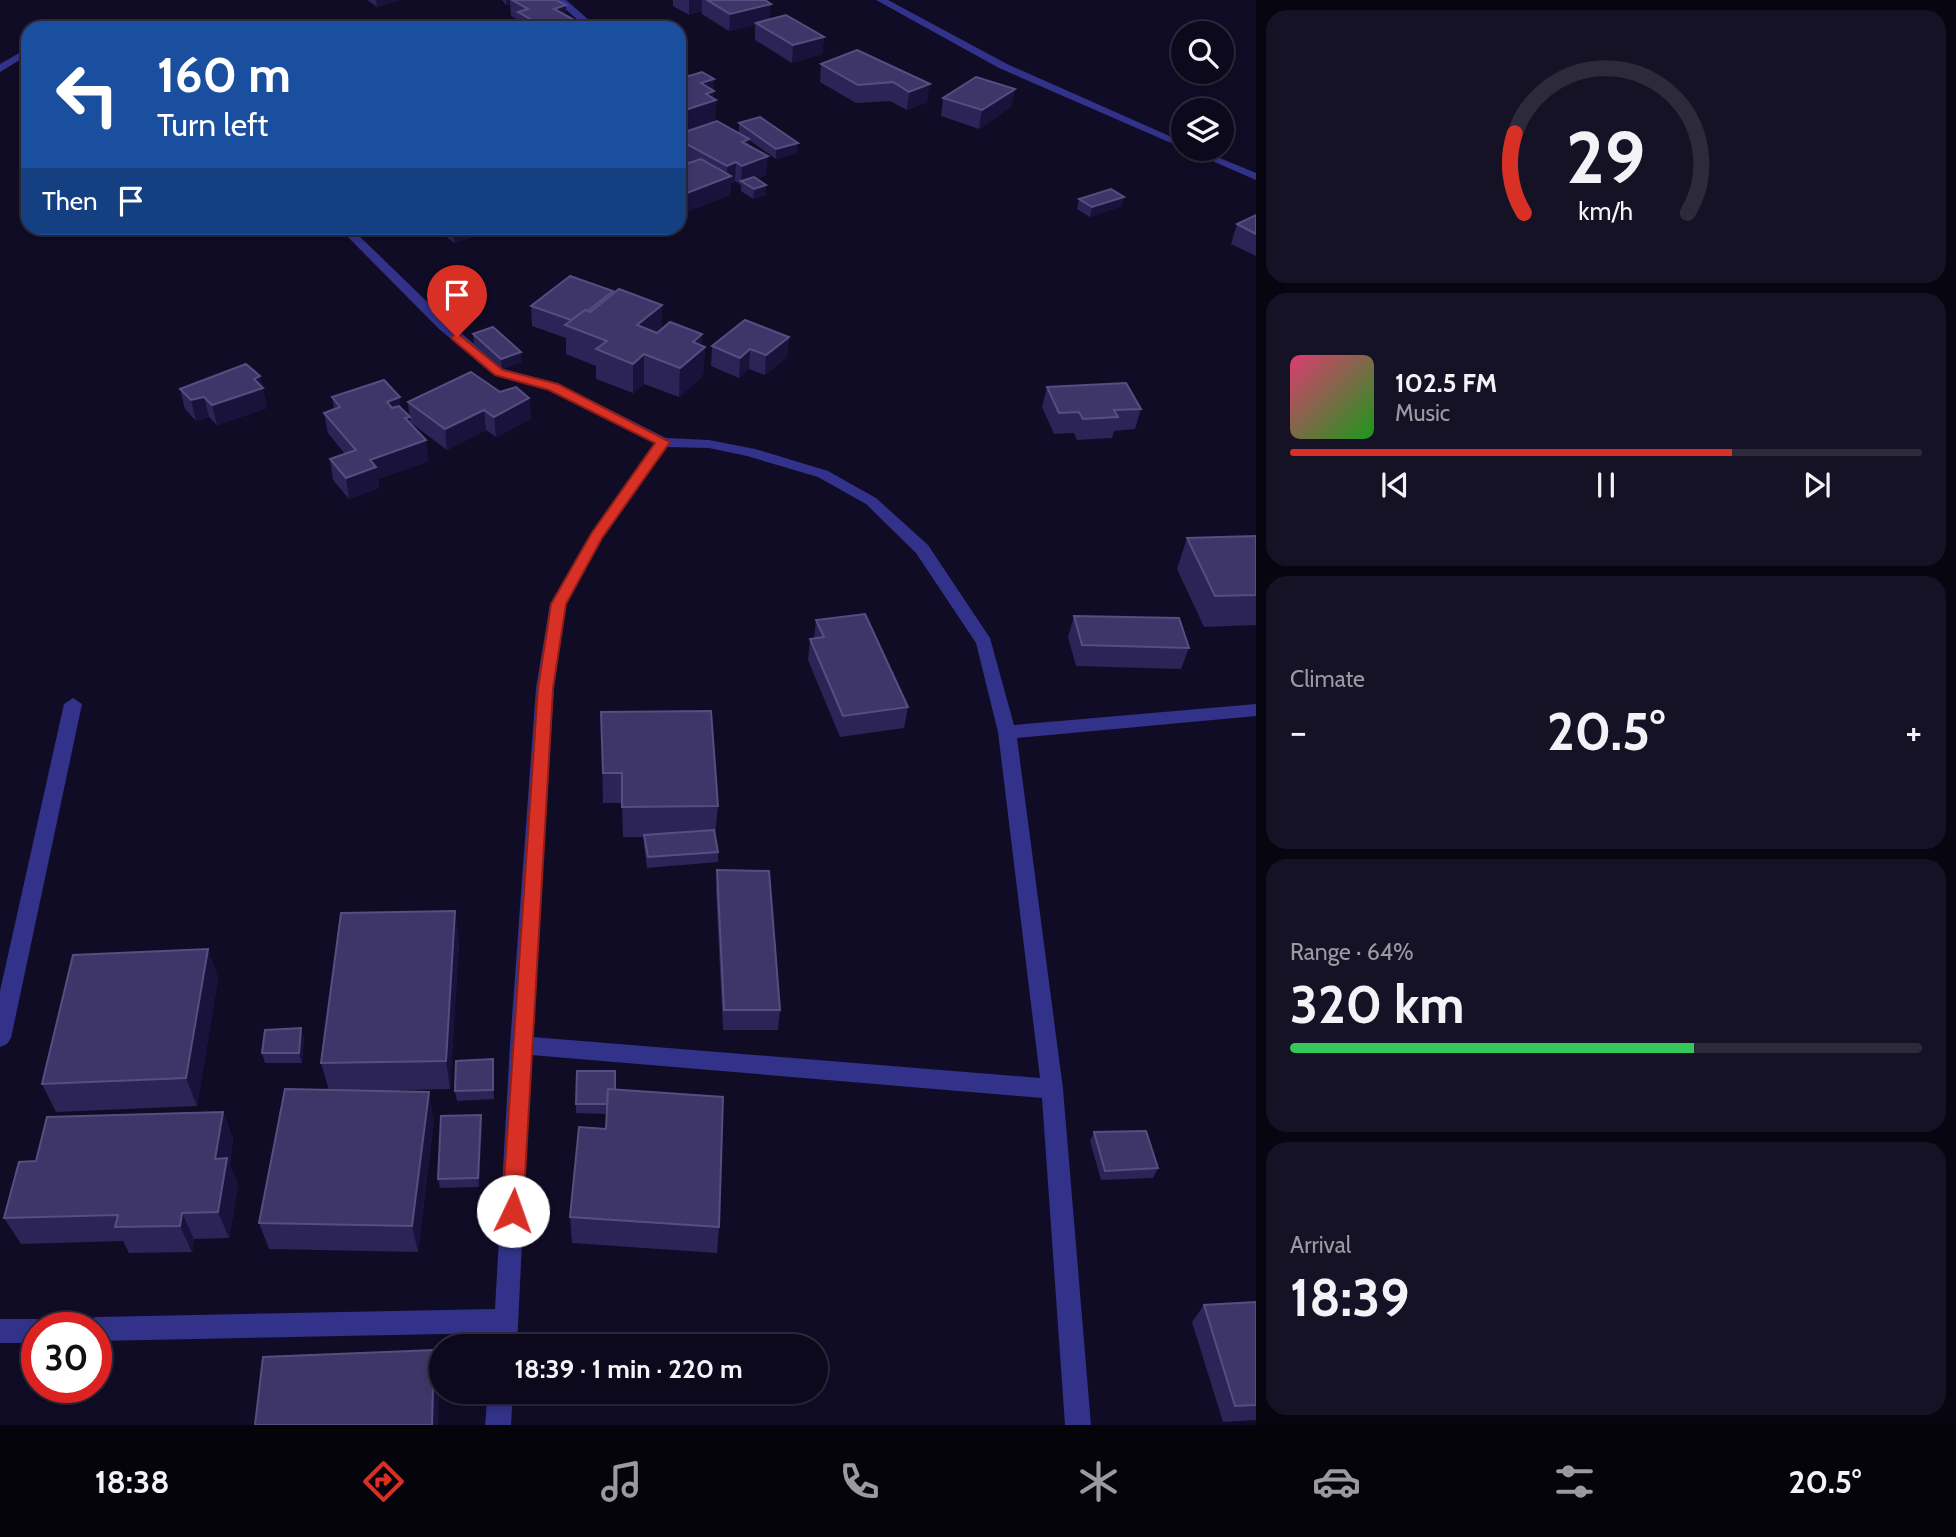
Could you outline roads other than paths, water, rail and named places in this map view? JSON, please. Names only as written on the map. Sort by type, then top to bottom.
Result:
[{"type":"street","points":[[560,0],[585,21]]},
{"type":"street","points":[[881,0],[1003,66],[1171,141]]},
{"type":"street","points":[[0,69],[21,56]]},
{"type":"street","points":[[1218,161],[1256,177]]},
{"type":"street","points":[[352,235],[444,326],[499,372],[554,387],[663,442],[709,444],[750,452],[823,474],[871,501],[922,549],[984,642],[1007,732],[1052,1089],[1078,1425]]},
{"type":"street","points":[[506,1334],[521,1045],[545,688],[558,604],[596,537],[663,442]]},
{"type":"street","points":[[0,1038],[73,704]]},
{"type":"street","points":[[1007,732],[1256,710]]},
{"type":"street","points":[[521,1045],[1052,1089]]},
{"type":"street","points":[[112,1329],[507,1321]]},
{"type":"street","points":[[0,1331],[21,1331]]},
{"type":"street","points":[[498,1425],[500,1404]]}]
